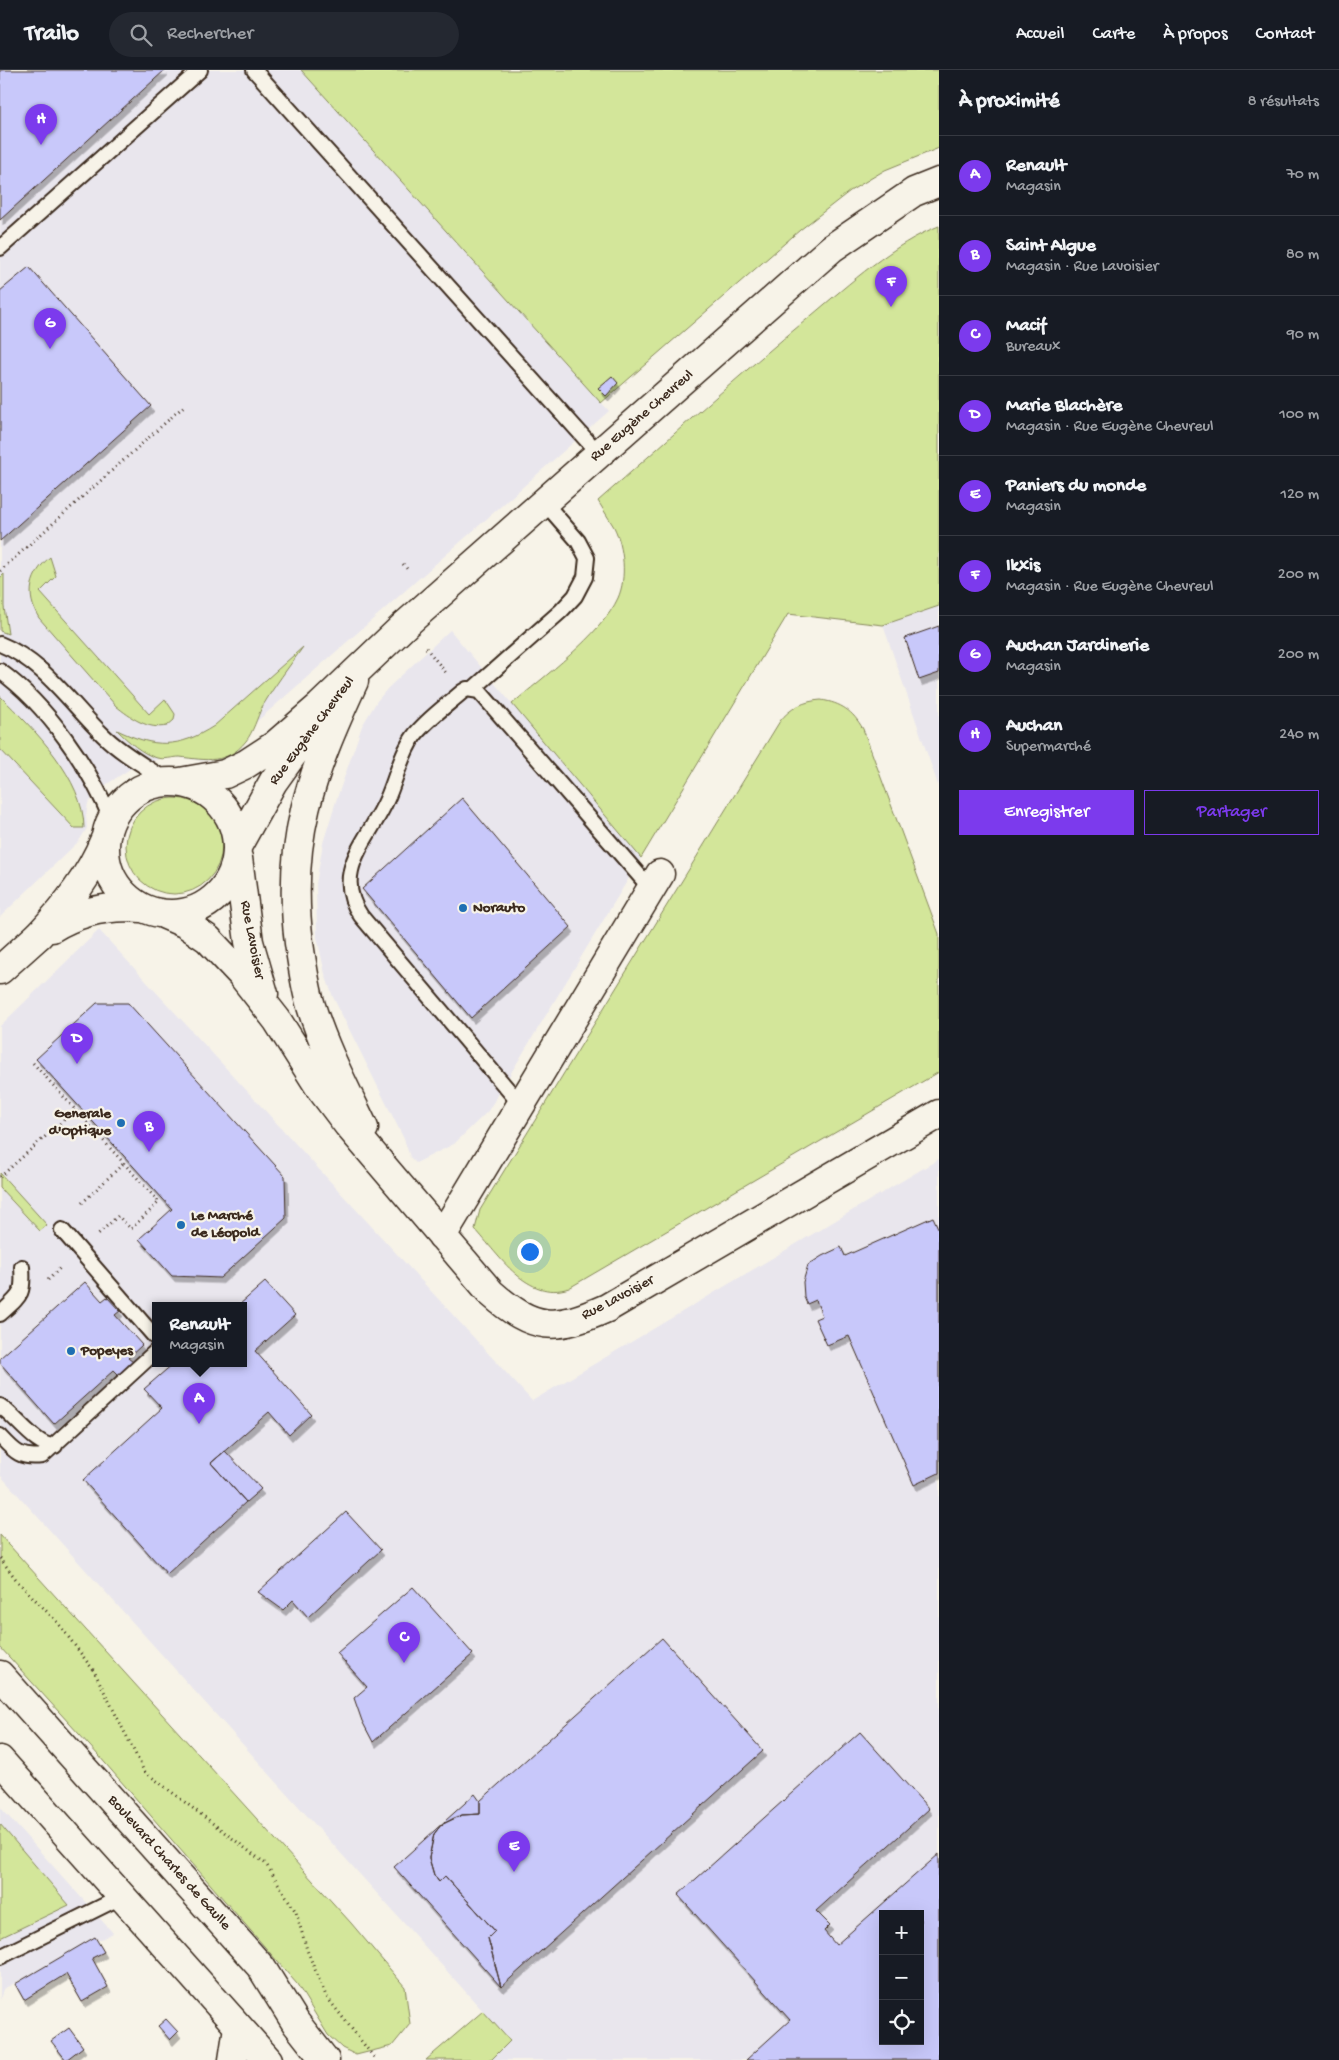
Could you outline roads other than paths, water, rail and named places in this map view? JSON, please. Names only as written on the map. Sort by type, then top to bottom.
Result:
[{"type":"street","name":"Rue Eugène Chevreul","points":[[174,782],[225,774],[246,764],[275,745],[359,670],[406,624],[832,248],[914,192],[939,182]]},
{"type":"street","name":"Rue Eugène Chevreul","points":[[238,851],[273,782],[294,752],[359,670]]},
{"type":"street","points":[[359,670],[330,732],[305,805],[297,856],[295,898],[302,963],[311,1005],[324,1040],[380,1163]]},
{"type":"street","points":[[0,970],[40,935],[64,908],[97,859],[108,828],[122,803],[137,792],[157,783],[174,782],[201,789],[219,802],[230,817],[237,836],[238,851],[233,875],[222,892],[207,905],[186,913],[152,911],[120,906],[86,912],[63,921],[40,935]]},
{"type":"street","points":[[108,828],[105,856],[110,874],[122,894],[152,911]]},
{"type":"street","name":"Rue Lavoisier","points":[[238,851],[249,942],[263,992],[276,1020]]},
{"type":"street","points":[[442,1236],[656,882]]},
{"type":"street","name":"Rue Lavoisier","points":[[152,911],[186,924],[208,939],[258,995],[320,1088],[380,1163],[491,1293],[510,1310],[527,1319],[544,1324],[560,1324],[580,1320],[607,1308],[939,1114]]},
{"type":"street","name":"Boulevard Charles de Gaulle","points":[[0,1675],[261,1967],[296,2023],[325,2060]]},
{"type":"street","points":[[0,1760],[268,2060]]},
{"type":"street","points":[[234,2060],[238,2027]]},
{"type":"lane","points":[[0,248],[200,70]]},
{"type":"lane","points":[[254,70],[599,454]]},
{"type":"lane","points":[[521,1105],[360,916],[351,900],[350,875],[358,848],[380,816],[408,745],[416,734],[561,612],[575,596],[585,577],[587,558],[578,541],[544,502]]},
{"type":"lane","points":[[0,644],[24,657],[42,671],[104,736],[120,750],[174,782]]},
{"type":"lane","points":[[0,671],[12,679],[32,700],[88,770],[108,828]]},
{"type":"lane","points":[[467,691],[479,691],[656,882]]},
{"type":"lane","points":[[62,1230],[152,1334]]},
{"type":"lane","points":[[0,1314],[16,1300],[23,1289],[22,1267]]},
{"type":"lane","points":[[0,1436],[13,1450],[28,1458],[42,1456],[152,1355]]},
{"type":"lane","points":[[0,1406],[9,1412],[33,1436],[44,1443],[55,1446]]},
{"type":"lane","points":[[0,1957],[121,1897]]},
{"type":"place","name":"Auchan","points":[[41,145]]},
{"type":"place","name":"Ikxis","points":[[891,307]]},
{"type":"place","name":"Auchan Jardinerie","points":[[50,349]]},
{"type":"place","name":"Norauto","points":[[463,908]]},
{"type":"place","name":"Marie Blachère","points":[[77,1064]]},
{"type":"place","name":"Generale d'Optique","points":[[121,1123]]},
{"type":"place","name":"Saint Algue","points":[[149,1152]]},
{"type":"place","name":"Le Marché de Léopold","points":[[181,1225]]},
{"type":"place","name":"Popeyes","points":[[71,1351]]},
{"type":"place","name":"Renault","points":[[199,1424]]},
{"type":"place","name":"Macif","points":[[404,1663]]},
{"type":"place","name":"Paniers du monde","points":[[514,1872]]}]
